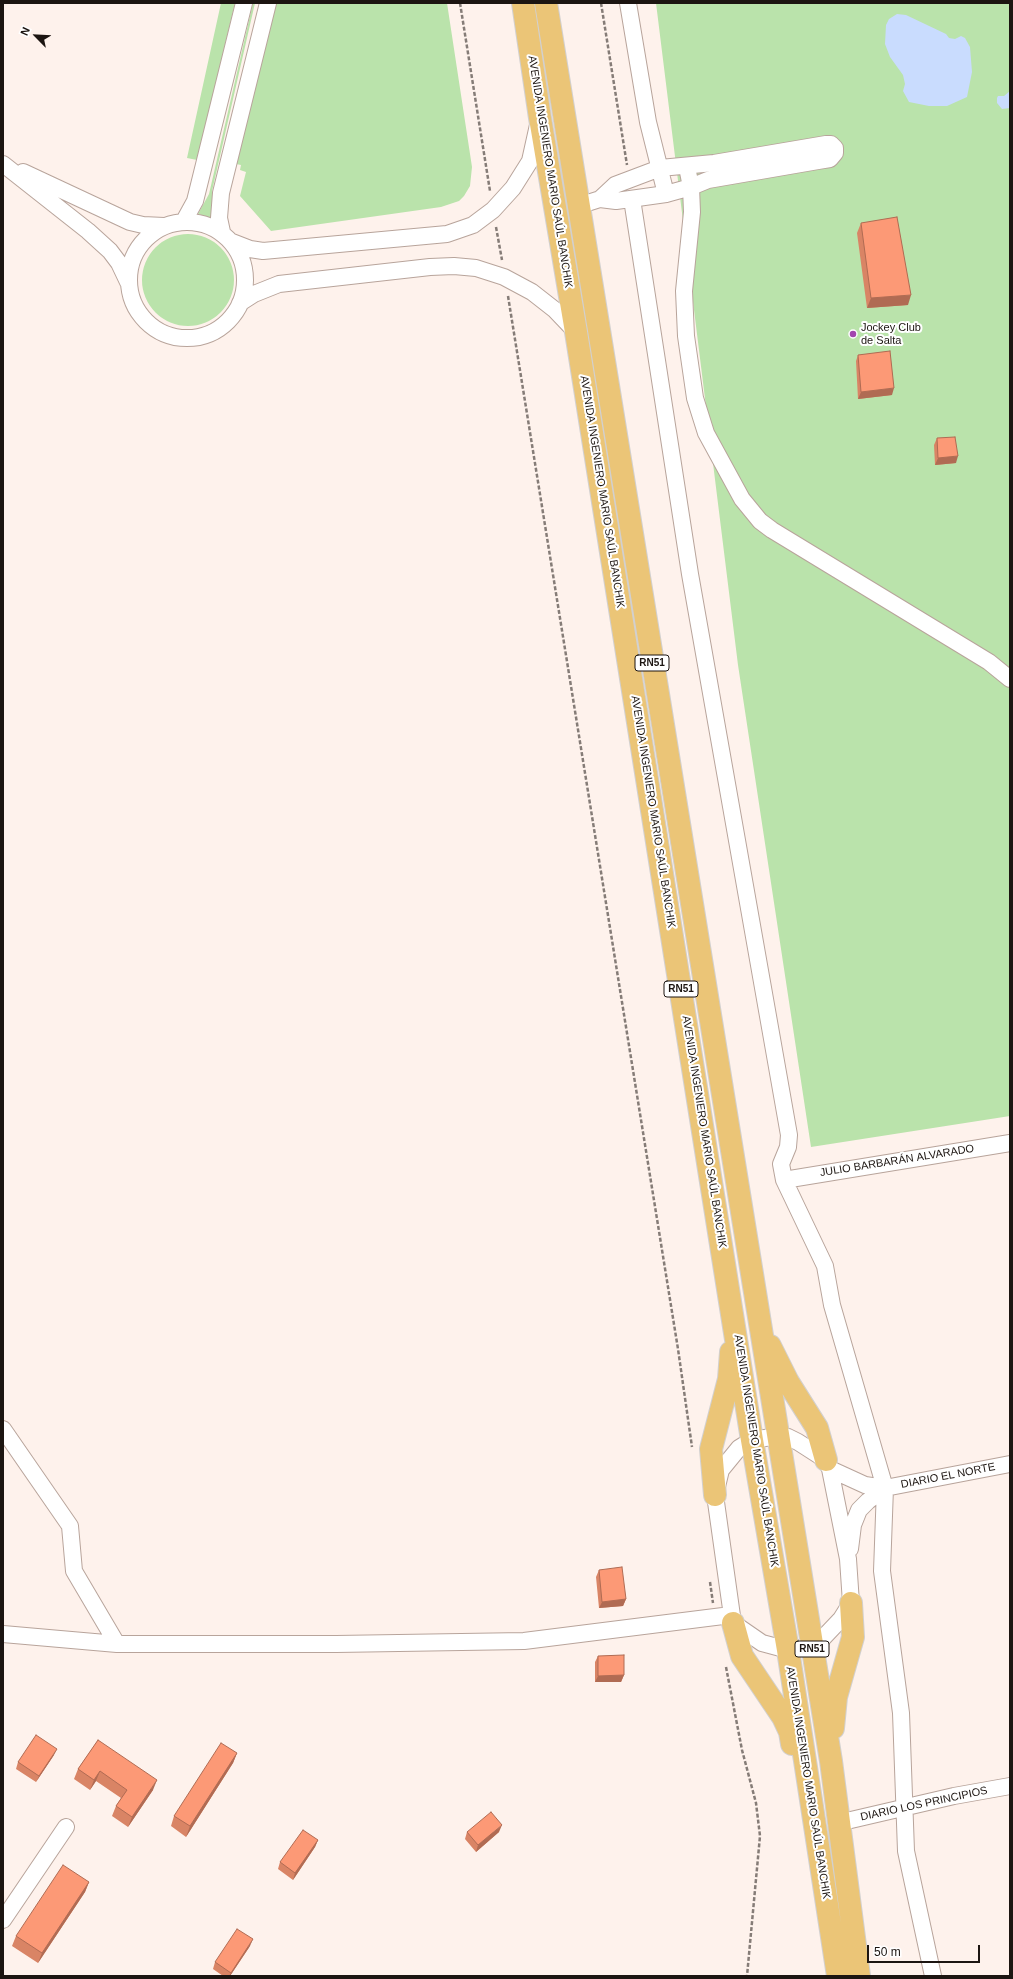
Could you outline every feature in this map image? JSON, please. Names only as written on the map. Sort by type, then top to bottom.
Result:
[{"type":"highway","name":"AVENIDA INGENIERO MARIO SAÚL BANCHIK","points":[[523,3],[540,118],[576,332],[734,1317],[752,1440],[788,1650],[838,1976]]},
{"type":"highway","name":"AVENIDA INGENIERO MARIO SAÚL BANCHIK","points":[[546,3],[833,1777],[859,1976]]},
{"type":"highway","points":[[715,1495],[711,1449],[729,1379],[734,1317]]},
{"type":"highway","points":[[760,1323],[788,1382],[817,1428],[828,1465]]},
{"type":"highway","points":[[833,1777],[833,1713],[853,1637],[851,1603]]},
{"type":"highway","points":[[726,1619],[742,1656],[783,1717],[790,1732],[797,1782],[811,1803]]},
{"type":"street","points":[[184,221],[195,201],[244,3]]},
{"type":"street","points":[[3,163],[88,231],[110,251],[119,263],[129,284],[133,303],[144,319],[159,331],[177,338],[196,338],[215,331],[230,320],[240,303],[245,288],[245,271],[240,256],[227,237],[219,218],[221,193],[268,3]]},
{"type":"street","points":[[628,3],[648,122],[666,194]]},
{"type":"street","points":[[3,163],[130,222],[143,225],[164,226],[184,221],[203,224],[250,250],[263,251],[447,234],[473,225],[493,210],[513,188],[530,160],[540,118]]},
{"type":"street","points":[[578,206],[600,199],[632,199],[666,194],[691,187],[708,180],[830,158],[835,153],[835,148],[831,144],[826,144],[687,167],[660,168],[615,185],[600,199]]},
{"type":"street","points":[[687,167],[691,187],[692,212],[684,291],[686,336],[695,398],[706,433],[742,499],[760,521],[772,530],[989,662],[1010,679]]},
{"type":"street","points":[[632,199],[691,582],[789,1135],[788,1147],[781,1164],[784,1180],[825,1266],[832,1305],[885,1488],[882,1571],[901,1713],[906,1851],[933,1976]]},
{"type":"street","points":[[129,284],[130,266],[137,250],[149,236],[164,226]]},
{"type":"street","points":[[240,303],[254,294],[279,284],[430,267],[454,266],[476,268],[504,277],[532,292],[555,310],[576,332]]},
{"type":"street","name":"JULIO BARBARÁN ALVARADO","points":[[784,1180],[1010,1143]]},
{"type":"street","points":[[3,1429],[70,1526],[74,1572],[117,1644]]},
{"type":"street","points":[[726,1619],[715,1495],[721,1470],[739,1448],[752,1440],[778,1436],[788,1437],[798,1442],[828,1465],[865,1485],[885,1488]]},
{"type":"street","name":"DIARIO EL NORTE","points":[[885,1488],[1010,1464]]},
{"type":"street","points":[[3,1634],[117,1644],[336,1644],[524,1641],[726,1619],[762,1643],[788,1650],[811,1646],[832,1630],[851,1603],[848,1559],[828,1465]]},
{"type":"street","points":[[848,1559],[853,1525],[859,1510],[885,1488]]},
{"type":"street","name":"DIARIO LOS PRINCIPIOS","points":[[838,1823],[904,1807],[1010,1786]]},
{"type":"street","points":[[3,1920],[66,1827]]},
{"type":"path","points":[[460,3],[675,1334],[692,1450]]},
{"type":"path","points":[[601,3],[629,180]]},
{"type":"path","points":[[710,1575],[726,1619]]},
{"type":"path","points":[[725,1660],[742,1750],[756,1803],[760,1836],[747,1976]]},
{"type":"green space","points":[[221,3],[235,3],[197,160],[187,158]]},
{"type":"green space","points":[[253,3],[255,3],[212,191],[212,218],[198,214],[209,194]]},
{"type":"green space","points":[[276,3],[447,3],[472,167],[470,186],[459,201],[441,207],[271,231],[240,196],[246,172],[240,170],[241,165],[236,164]]},
{"type":"green space","name":"Jockey Club de Salta","points":[[656,3],[1010,3],[1010,1116],[811,1147],[738,665]]},
{"type":"green space","points":[[188,234],[206,238],[220,248],[230,262],[234,280],[230,298],[220,312],[206,322],[188,326],[170,322],[156,312],[146,298],[142,280],[146,262],[156,248],[170,238]]},
{"type":"water","points":[[897,14],[906,15],[946,34],[949,38],[955,39],[961,36],[965,38],[970,47],[972,72],[967,97],[947,106],[929,106],[909,102],[903,91],[905,84],[903,75],[890,57],[885,44],[886,25],[889,19]]},
{"type":"water","points":[[1010,91],[1010,108],[1002,109],[997,103],[997,98],[998,96],[1004,96]]},
{"type":"building","points":[[897,217],[911,295],[871,298],[861,223]]},
{"type":"building","points":[[890,351],[894,388],[861,392],[858,355]]},
{"type":"building","points":[[955,437],[958,456],[938,458],[937,438]]},
{"type":"building","points":[[622,1567],[626,1599],[602,1602],[599,1570]]},
{"type":"building","points":[[624,1655],[624,1675],[598,1676],[598,1656]]},
{"type":"building","points":[[36,1735],[57,1749],[39,1776],[18,1762]]},
{"type":"building","points":[[98,1740],[157,1780],[132,1817],[116,1806],[127,1790],[100,1771],[94,1780],[78,1769]]},
{"type":"building","points":[[221,1743],[237,1753],[190,1826],[174,1816]]},
{"type":"building","points":[[491,1812],[502,1825],[478,1845],[467,1832]]},
{"type":"building","points":[[303,1830],[318,1840],[295,1873],[280,1862]]},
{"type":"building","points":[[63,1865],[89,1882],[42,1953],[16,1936]]},
{"type":"building","points":[[237,1929],[253,1939],[231,1973],[215,1962]]},
{"type":"place","name":"Jockey Club de Salta","points":[[853,334]]}]
